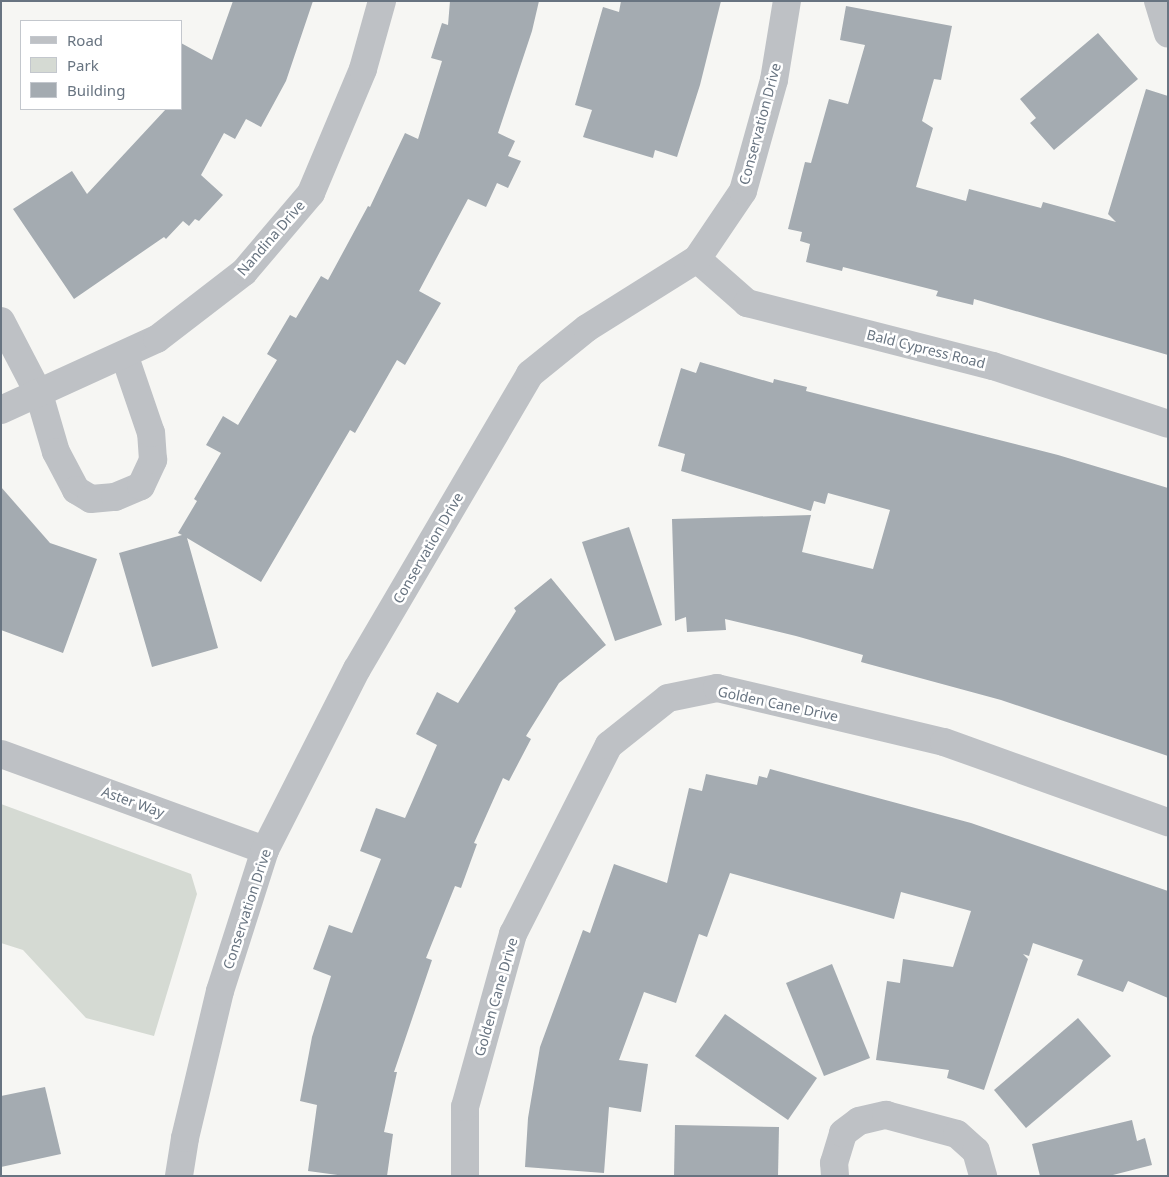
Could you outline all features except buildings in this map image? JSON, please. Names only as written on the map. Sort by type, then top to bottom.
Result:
[{"type":"street","name":"Nandina Drive","points":[[1,410],[157,339],[244,272],[311,193],[363,69],[382,1]]},
{"type":"street","name":"Conservation Drive","points":[[179,1176],[185,1138],[220,991],[265,850],[358,669],[530,374],[587,328],[696,259],[743,191],[774,80],[787,1]]},
{"type":"street","points":[[1158,1],[1163,28],[1168,34]]},
{"type":"street","name":"Bald Cypress Road","points":[[696,259],[746,303],[993,366],[1168,424]]},
{"type":"street","points":[[1,321],[39,394],[56,452],[76,490],[91,499],[115,497],[141,486],[152,460],[151,433],[124,354]]},
{"type":"street","name":"Golden Cane Drive","points":[[465,1176],[464,1108],[513,934],[609,745],[668,698],[718,688],[944,742],[1168,822]]},
{"type":"street","name":"Aster Way","points":[[1,754],[265,850]]},
{"type":"street","points":[[835,1176],[834,1163],[843,1133],[858,1121],[886,1116],[957,1134],[976,1151],[983,1176]]},
{"type":"green space","points":[[1,804],[191,874],[197,894],[154,1036],[86,1018],[23,950],[1,943]]}]
